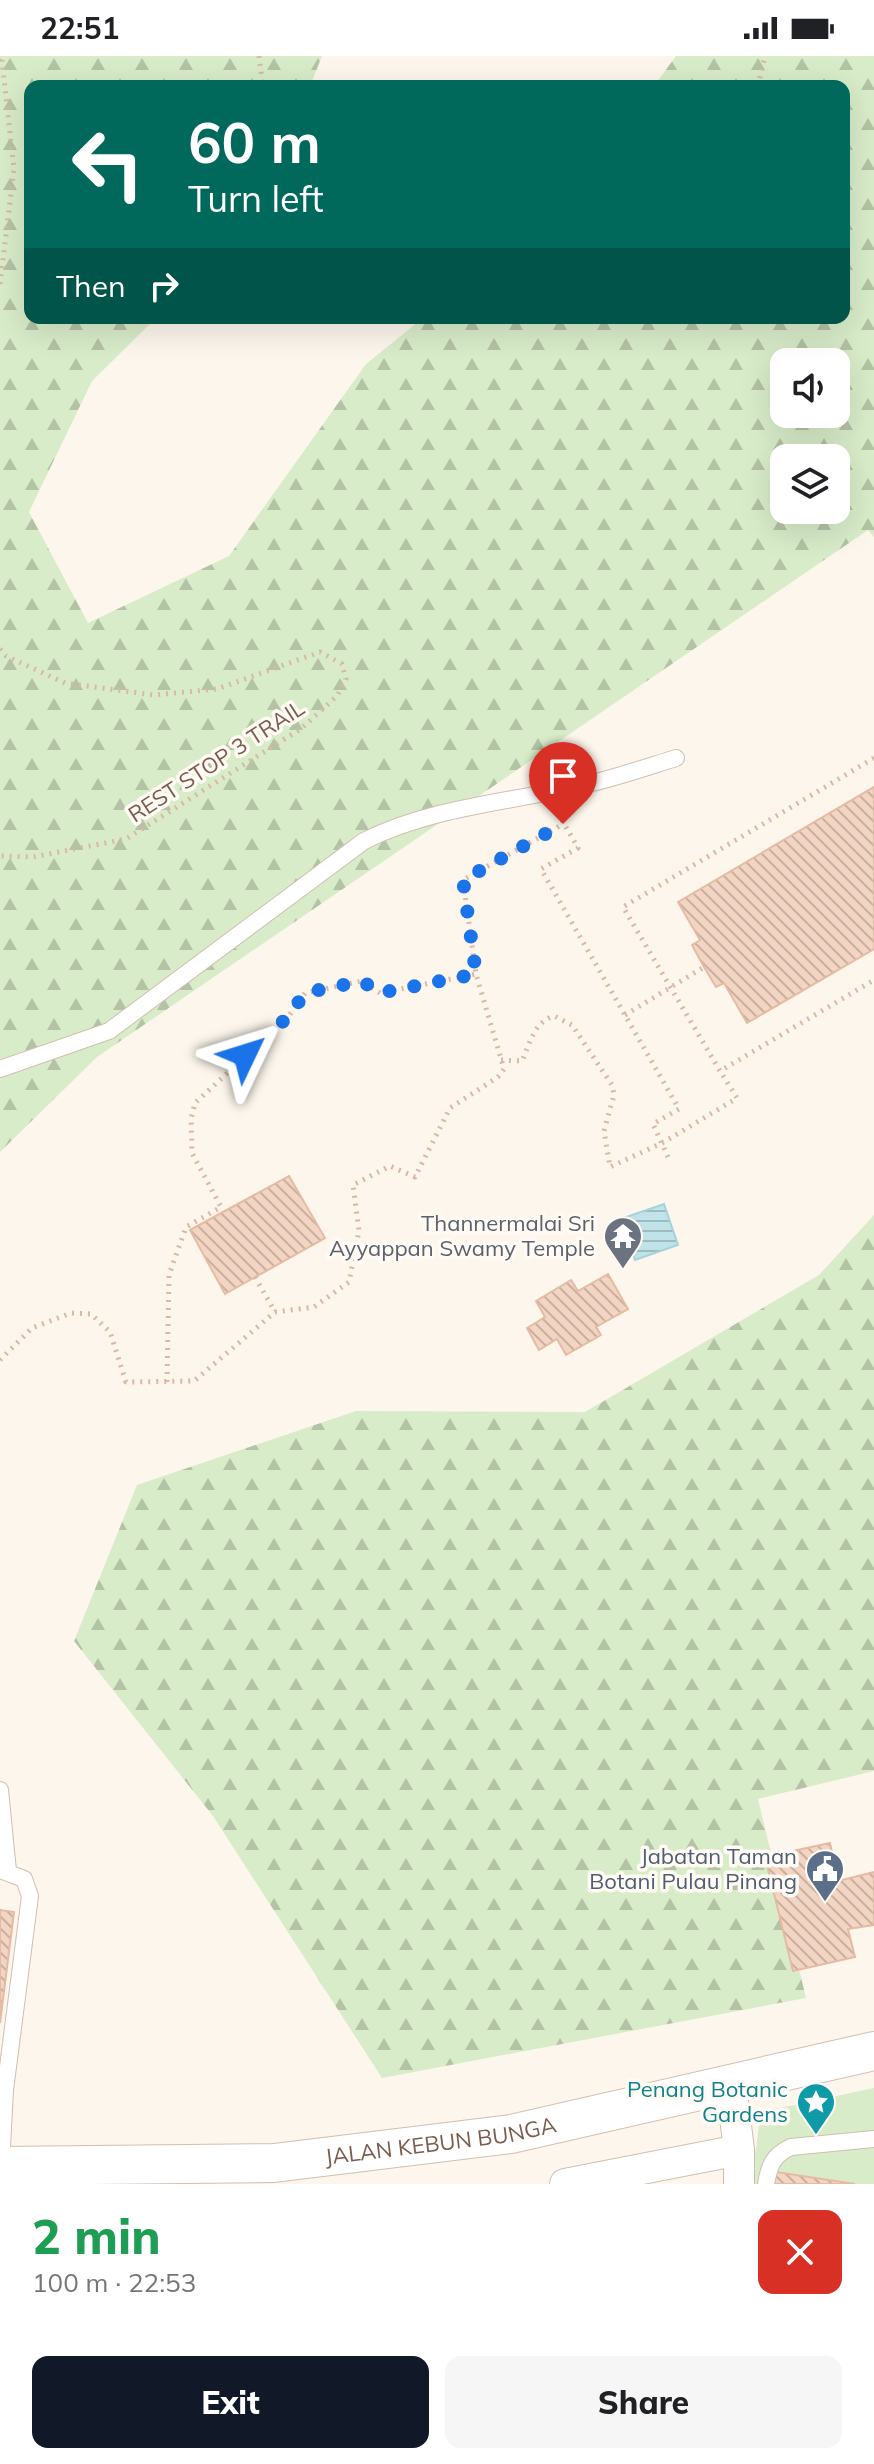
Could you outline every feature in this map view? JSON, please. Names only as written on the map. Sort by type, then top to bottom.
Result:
[{"type":"street","name":"JALAN KEBUN BUNGA","points":[[1,2166],[274,2174],[511,2134],[874,2051]]},
{"type":"street","points":[[731,2085],[739,2150],[739,2184]]},
{"type":"street","points":[[565,2184],[739,2150]]},
{"type":"lane","points":[[0,1069],[109,1031],[130,1018],[364,841],[423,817],[546,792],[676,758]]},
{"type":"lane","points":[[0,1790],[4,1870],[24,1879],[30,1896],[3,2090],[1,2166]]},
{"type":"lane","points":[[766,2184],[769,2165],[781,2152],[791,2147],[874,2139]]},
{"type":"path","points":[[0,284],[14,169],[2,61],[4,56]]},
{"type":"path","points":[[259,56],[262,80]]},
{"type":"path","points":[[759,80],[765,56]]},
{"type":"path","name":"REST STOP 3 TRAIL","points":[[0,649],[6,656],[65,683],[154,695],[217,689],[320,652],[342,664],[346,679],[337,696],[302,728],[126,839],[33,857],[0,856]]},
{"type":"path","points":[[501,1060],[522,1061],[537,1026],[554,1016],[572,1025],[612,1085],[614,1095],[604,1131],[610,1167],[664,1142],[737,1098],[623,907],[874,758]]},
{"type":"path","points":[[546,792],[578,848],[541,869],[679,1109],[653,1124],[664,1142],[668,1157]]},
{"type":"path","points":[[0,1360],[32,1328],[71,1313],[91,1314],[110,1332],[126,1382],[194,1381],[275,1312],[314,1307],[349,1282],[359,1231],[353,1185],[390,1166],[415,1177],[450,1108],[498,1077],[504,1069],[476,974],[463,880],[563,824]]},
{"type":"path","points":[[625,1015],[704,967]]},
{"type":"path","points":[[167,1382],[169,1275],[186,1227],[221,1207],[192,1153],[191,1119],[202,1093],[288,1017],[305,993],[362,981],[380,993],[476,974]]},
{"type":"path","points":[[720,1071],[874,980]]},
{"type":"path","points":[[255,1277],[275,1312]]},
{"type":"green space","points":[[0,56],[322,56],[312,80],[24,80],[24,324],[150,324],[92,381],[29,512],[88,623],[229,556],[366,364],[416,324],[850,324],[850,80],[658,80],[676,56],[874,56],[874,537],[868,530],[97,1057],[0,1152]]},
{"type":"green space","points":[[874,1215],[874,1771],[758,1799],[806,1998],[382,2078],[213,1816],[74,1641],[137,1485],[356,1411],[585,1412],[819,1275]]},
{"type":"green space","name":"Penang Botanic Gardens","points":[[874,2088],[874,2184],[751,2184],[761,2112]]},
{"type":"water","points":[[664,1204],[678,1245],[635,1260],[620,1219]]},
{"type":"building","points":[[874,787],[874,949],[747,1023],[724,983],[716,987],[704,967],[692,945],[700,940],[678,902]]},
{"type":"building","points":[[289,1176],[325,1238],[225,1294],[190,1230]]},
{"type":"building","points":[[608,1274],[628,1309],[596,1327],[601,1335],[566,1355],[557,1339],[539,1350],[527,1328],[545,1317],[536,1301],[571,1280],[578,1291]]},
{"type":"building","name":"Jabatan Taman Botani Pulau Pinang","points":[[830,1843],[838,1881],[874,1872],[874,1925],[848,1929],[855,1957],[793,1971],[765,1857]]},
{"type":"building","points":[[0,1910],[14,1912],[0,2023]]},
{"type":"building","points":[[776,2172],[855,2184],[774,2184]]},
{"type":"place","name":"Thannermalai Sri Ayyappan Swamy Temple","points":[[623,1270]]},
{"type":"place","name":"Jabatan Taman Botani Pulau Pinang","points":[[825,1903]]},
{"type":"place","name":"Penang Botanic Gardens","points":[[816,2136]]},
{"type":"route","points":[[245,1055],[288,1017],[305,993],[362,981],[380,993],[476,974],[463,880],[563,824]]}]
